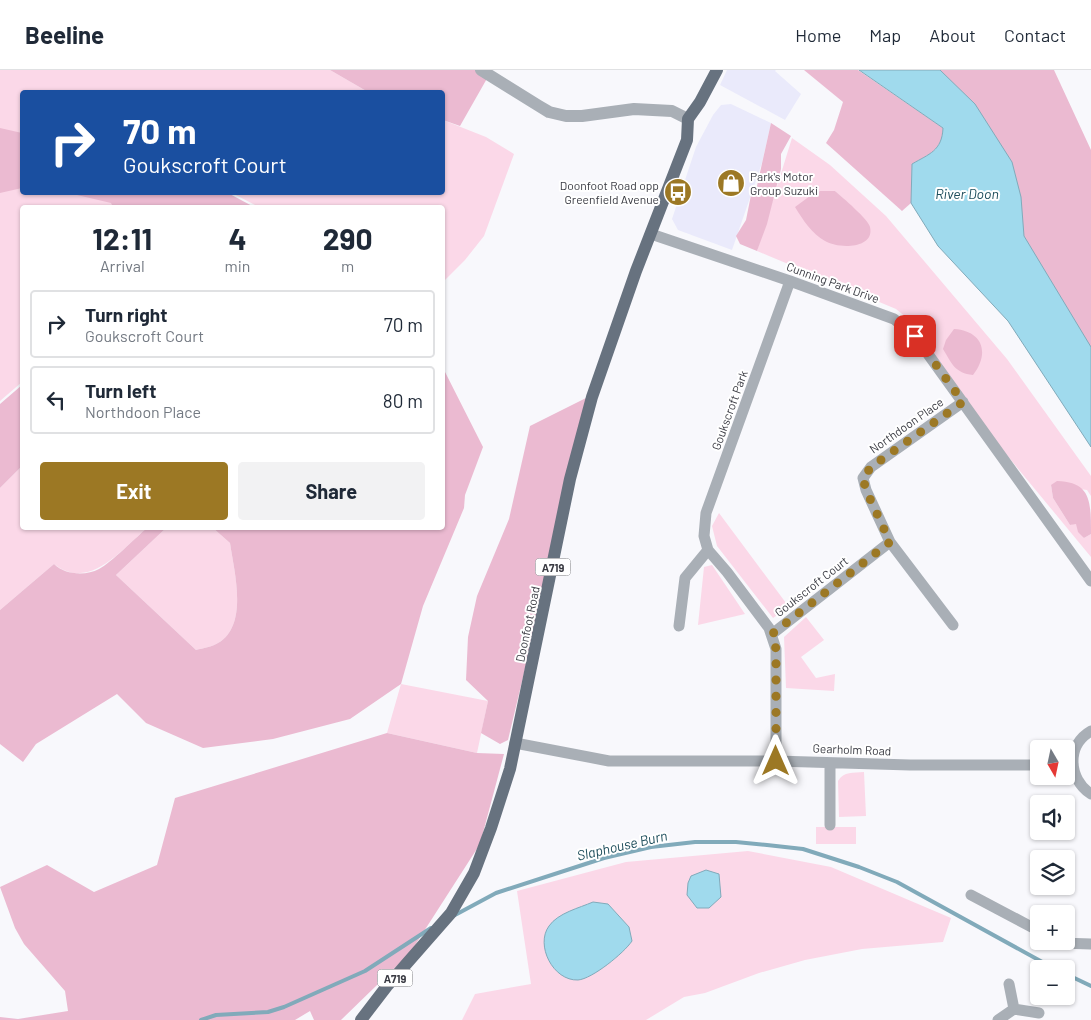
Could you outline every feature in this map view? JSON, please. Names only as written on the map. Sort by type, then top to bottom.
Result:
[{"type":"main road","name":"A719","points":[[688,119],[718,70]]},
{"type":"main road","name":"Doonfoot Road","points":[[361,1020],[387,986],[451,913],[474,872],[502,794],[515,744],[570,480],[592,397],[687,140],[688,119]]},
{"type":"street","points":[[481,70],[549,112],[566,116],[582,116],[634,109],[672,111],[688,119]]},
{"type":"street","name":"Cunning Park Drive","points":[[651,234],[790,281],[894,320],[915,336],[1091,580]]},
{"type":"street","name":"Goukscroft Park","points":[[708,550],[704,536],[706,513],[790,281]]},
{"type":"street","name":"Northdoon Place","points":[[953,625],[890,542],[866,490],[863,478],[871,467],[963,402]]},
{"type":"street","name":"Goukscroft Court","points":[[772,634],[890,542]]},
{"type":"street","points":[[679,626],[685,578],[708,550],[727,572],[772,634],[776,649],[776,761]]},
{"type":"street","points":[[1075,750],[1081,738],[1091,730]]},
{"type":"street","name":"Gearholm Road","points":[[515,744],[609,761],[776,761],[1030,765]]},
{"type":"street","points":[[830,763],[830,825]]},
{"type":"street","points":[[1075,776],[1079,783],[1091,794]]},
{"type":"street","points":[[971,895],[1030,926]]},
{"type":"street","points":[[1075,943],[1091,944]]},
{"type":"street","points":[[1009,984],[1014,1009]]},
{"type":"street","points":[[998,1020],[1014,1009],[1039,1013]]},
{"type":"shaded area","points":[[0,70],[330,70],[365,90],[20,90],[20,195],[212,195],[197,205],[20,205],[20,384],[0,401]]},
{"type":"shaded area","points":[[330,70],[480,70],[489,75],[460,126],[445,121],[445,90],[365,90]]},
{"type":"shaded area","points":[[727,70],[776,70],[801,94],[785,120],[720,85]]},
{"type":"shaded area","points":[[804,70],[858,70],[943,128],[940,142],[934,151],[912,164],[911,203],[902,211],[826,143],[834,130],[843,102]]},
{"type":"shaded area","points":[[939,70],[1054,70],[1091,150],[1091,353],[1018,267]]},
{"type":"shaded area","points":[[731,104],[771,123],[762,163],[732,250],[678,230],[672,219],[696,147],[713,115],[721,105]]},
{"type":"shaded area","points":[[445,121],[486,137],[514,154],[484,236],[465,260],[445,280],[445,205],[255,205],[236,195],[445,195]]},
{"type":"shaded area","points":[[771,123],[791,136],[781,154],[781,169],[767,224],[757,251],[740,244],[736,236],[746,220],[751,195],[757,186]]},
{"type":"shaded area","points":[[0,128],[20,133],[20,188],[0,193]]},
{"type":"shaded area","points":[[792,138],[830,165],[886,216],[1007,359],[1091,476],[1091,496],[1087,490],[1051,485],[1053,498],[1070,525],[1076,523],[1084,538],[1091,534],[1091,557],[963,402],[918,327],[896,309],[757,251]],"holes":[[[820,191],[835,191],[853,208],[810,196]]]},
{"type":"shaded area","points":[[820,191],[835,191],[860,214],[870,227],[870,234],[867,240],[846,246],[831,244],[812,231],[795,207]]},
{"type":"shaded area","points":[[77,195],[232,195],[250,205],[112,205],[111,203]]},
{"type":"shaded area","points":[[954,329],[972,334],[981,344],[981,359],[973,375],[958,370],[943,349],[946,340]]},
{"type":"shaded area","points":[[445,372],[483,447],[465,495],[464,508],[423,606],[401,684],[350,719],[273,739],[203,748],[146,723],[117,694],[36,744],[23,762],[0,744],[0,610],[54,564],[70,572],[88,573],[99,569],[110,561],[145,530],[164,530],[116,575],[196,650],[210,646],[218,643],[228,635],[234,624],[237,597],[230,543],[215,530],[445,530]]},
{"type":"shaded area","points":[[20,387],[20,468],[0,488],[0,404]]},
{"type":"shaded area","points":[[590,396],[508,740],[500,744],[481,733],[488,701],[466,680],[468,637],[477,596],[509,519],[530,426]]},
{"type":"shaded area","points":[[20,468],[20,530],[145,530],[116,556],[92,570],[80,573],[67,571],[54,564],[0,610],[0,488]]},
{"type":"shaded area","points":[[1057,481],[1077,485],[1087,496],[1091,534],[1084,538],[1078,532],[1076,524],[1070,525],[1053,498],[1051,485]]},
{"type":"shaded area","points":[[719,513],[789,607],[773,618],[717,546],[712,526]]},
{"type":"shaded area","points":[[164,530],[215,530],[230,543],[237,597],[234,624],[228,635],[218,643],[196,650],[116,575]]},
{"type":"shaded area","points":[[712,565],[745,614],[698,625],[704,567]]},
{"type":"shaded area","points":[[806,617],[824,640],[801,657],[816,678],[835,674],[834,691],[786,688],[784,637]]},
{"type":"shaded area","points":[[401,684],[488,701],[477,753],[387,733]]},
{"type":"shaded area","points":[[387,733],[477,753],[504,754],[480,844],[410,953],[341,1020],[314,1020],[310,1011],[295,1020],[0,1020],[0,1017],[18,1019],[68,1011],[65,991],[24,944],[15,928],[0,887],[47,865],[94,892],[157,865],[175,798]]},
{"type":"shaded area","points":[[864,772],[866,816],[839,817],[838,781],[846,774]]},
{"type":"shaded area","points":[[816,827],[856,827],[856,844],[816,844]]},
{"type":"shaded area","points":[[748,851],[831,867],[951,918],[943,942],[862,949],[805,960],[759,973],[705,993],[684,997],[646,1020],[462,1020],[475,994],[531,984],[517,891],[626,862]],"holes":[[[593,902],[608,904],[629,927],[615,959],[586,978],[559,917]]]},
{"type":"water","name":"River Doon","points":[[859,70],[940,70],[975,104],[1012,162],[1021,197],[1024,236],[1091,347],[1091,447],[1008,321],[938,246],[911,203],[912,164],[934,151],[940,142],[943,128]]},
{"type":"water","points":[[706,870],[719,874],[721,897],[709,908],[697,908],[687,895],[688,883],[691,876]]},
{"type":"water","points":[[593,902],[608,904],[629,927],[632,941],[615,958],[591,975],[584,979],[569,979],[561,975],[549,960],[545,952],[545,934],[553,921],[569,911]]},
{"type":"waterway","name":"Slaphouse Burn","points":[[455,915],[496,893],[604,858],[651,847],[695,842],[736,842],[803,849],[859,867],[897,882],[1039,960]]},
{"type":"waterway","name":"Slaphouse Burn","points":[[201,1020],[216,1015],[268,1012],[284,1007],[365,971],[431,928]]},
{"type":"waterway","name":"Slaphouse Burn","points":[[1075,978],[1091,986]]},
{"type":"place","name":"Park's Motor Group Suzuki","points":[[731,183]]},
{"type":"place","name":"Doonfoot Road opp Greenfield Avenue","points":[[678,192]]},
{"type":"route","points":[[776,761],[776,649],[772,634],[890,542],[866,490],[863,478],[871,467],[963,402],[915,336]]}]
